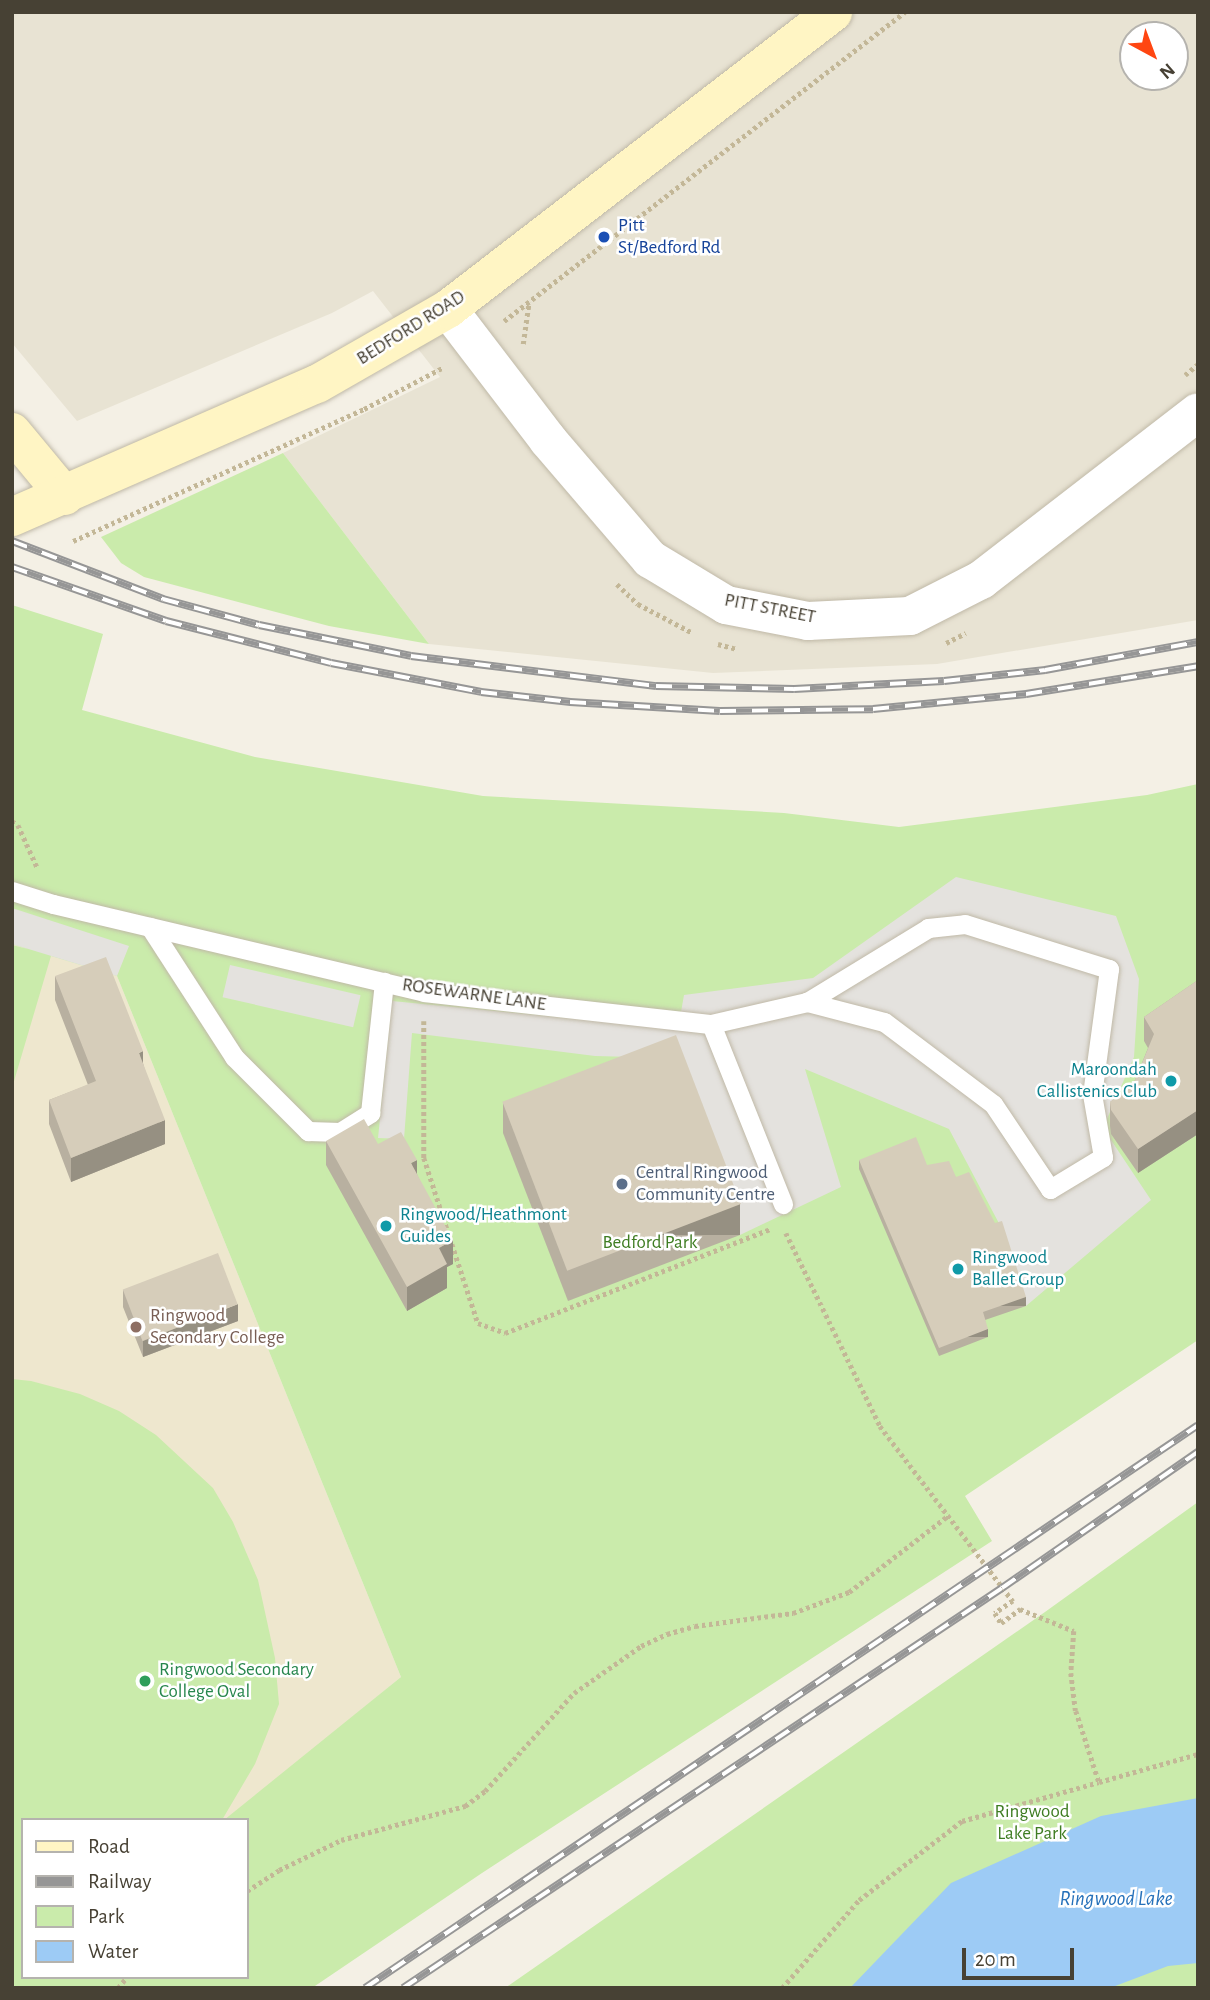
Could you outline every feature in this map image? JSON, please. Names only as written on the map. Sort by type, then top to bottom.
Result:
[{"type":"main road","name":"BEDFORD ROAD","points":[[12,517],[317,384],[448,309],[833,12]]},
{"type":"main road","points":[[12,432],[65,496]]},
{"type":"street","name":"PITT STREET","points":[[448,309],[548,440],[650,559],[726,605],[808,621],[910,616],[981,580],[1198,412]]},
{"type":"lane","name":"ROSEWARNE LANE","points":[[12,891],[53,904],[424,992],[711,1024],[807,1002]]},
{"type":"lane","points":[[965,923],[1109,969],[1092,1094],[1103,1157],[1050,1189],[993,1104],[884,1022],[807,1002],[928,928],[965,923]]},
{"type":"lane","points":[[150,927],[234,1057],[309,1131],[340,1132],[370,1113],[384,982]]},
{"type":"lane","points":[[711,1024],[783,1204]]},
{"type":"path","points":[[72,541],[364,409],[444,368],[905,12]]},
{"type":"path","points":[[523,347],[529,302]]},
{"type":"path","points":[[1176,381],[1198,365]]},
{"type":"path","points":[[613,579],[638,604],[700,636]]},
{"type":"path","points":[[936,646],[957,640],[968,632]]},
{"type":"path","points":[[712,642],[725,648],[749,650]]},
{"type":"path","points":[[12,821],[18,825],[53,904]]},
{"type":"path","points":[[424,992],[424,1158],[478,1324],[505,1333],[782,1225],[880,1426],[1013,1601],[995,1613],[1001,1623],[1020,1609],[1074,1631],[1071,1673],[1076,1711],[1099,1782]]},
{"type":"path","points":[[248,1890],[279,1870],[341,1840],[465,1806],[485,1791],[574,1692],[641,1646],[667,1634],[695,1626],[793,1613],[849,1592],[949,1515]]},
{"type":"path","points":[[782,1988],[859,1900],[962,1821],[1198,1754]]},
{"type":"shaded area","points":[[12,12],[1198,12],[1198,620],[937,664],[713,673],[429,644],[283,453],[440,377],[373,291],[332,313],[77,421],[12,343]]},
{"type":"shaded area","points":[[956,877],[1116,916],[1139,979],[1134,1057],[1103,1128],[1151,1200],[1026,1306],[1002,1229],[949,1129],[805,1069],[841,1187],[740,1235],[676,1066],[677,1039],[673,1058],[595,1056],[412,1033],[404,1139],[378,1138],[392,1001],[678,1029],[684,995],[813,978]]},
{"type":"shaded area","points":[[12,908],[129,946],[117,976],[12,944]]},
{"type":"shaded area","name":"Ringwood Secondary College","points":[[12,944],[117,976],[401,1677],[229,1818],[21,1818],[23,1988],[12,1988]]},
{"type":"shaded area","points":[[230,965],[361,995],[353,1027],[223,997]]},
{"type":"green space","points":[[283,453],[429,644],[329,626],[144,577],[121,563],[101,537]]},
{"type":"green space","name":"Bedford Park","points":[[12,605],[103,634],[82,710],[255,757],[483,796],[784,813],[899,827],[1147,795],[1198,784],[1198,1340],[965,1496],[992,1541],[482,1873],[312,1988],[12,1988],[12,1379],[31,1381],[80,1394],[119,1411],[156,1435],[213,1488],[233,1522],[258,1580],[275,1658],[279,1704],[255,1764],[223,1818],[21,1818],[21,1979],[248,1979],[248,1818],[226,1818],[401,1677],[117,976],[51,956],[12,1088],[12,945],[28,949],[12,944]]},
{"type":"green space","name":"Ringwood Lake Park","points":[[1198,1502],[1198,1988],[505,1988],[1045,1612]]},
{"type":"water","name":"Ringwood Lake","points":[[1198,1798],[1198,1963],[1168,1966],[1110,1988],[850,1988],[951,1883],[1101,1816]]},
{"type":"building","points":[[106,957],[143,1051],[139,1053],[165,1120],[71,1158],[49,1100],[96,1081],[55,976]]},
{"type":"building","name":"Maroondah Callistenics Club","points":[[1198,980],[1198,1110],[1138,1149],[1111,1110],[1110,1102],[1133,1085],[1154,1034],[1144,1017]]},
{"type":"building","name":"Central Ringwood Community Centre","points":[[676,1035],[741,1204],[567,1271],[502,1102]]},
{"type":"building","name":"Ringwood/Heathmont Guides","points":[[364,1119],[378,1144],[401,1132],[417,1160],[411,1163],[453,1240],[439,1248],[447,1264],[407,1287],[326,1141]]},
{"type":"building","name":"Ringwood Ballet Group","points":[[916,1137],[927,1165],[949,1161],[956,1177],[969,1172],[995,1223],[1002,1221],[1026,1297],[983,1312],[988,1329],[939,1348],[859,1160]]},
{"type":"building","points":[[218,1253],[238,1304],[142,1341],[123,1290]]},
{"type":"railway","points":[[12,541],[163,599],[259,625],[411,656],[656,686],[794,689],[944,681],[1045,670],[1198,642]]},
{"type":"railway","points":[[12,567],[166,621],[331,663],[481,692],[570,702],[720,711],[873,709],[1026,694],[1198,666]]},
{"type":"railway","points":[[365,1988],[1198,1425]]},
{"type":"railway","points":[[403,1988],[1002,1588],[1198,1452]]},
{"type":"place","name":"Pitt St/Bedford Rd","points":[[604,237]]},
{"type":"place","name":"Maroondah Callistenics Club","points":[[1171,1081]]},
{"type":"place","name":"Central Ringwood Community Centre","points":[[622,1184]]},
{"type":"place","name":"Ringwood/Heathmont Guides","points":[[386,1226]]},
{"type":"place","name":"Ringwood Ballet Group","points":[[958,1269]]},
{"type":"place","name":"Ringwood Secondary College","points":[[136,1327]]},
{"type":"place","name":"Ringwood Secondary College Oval","points":[[145,1681]]}]
